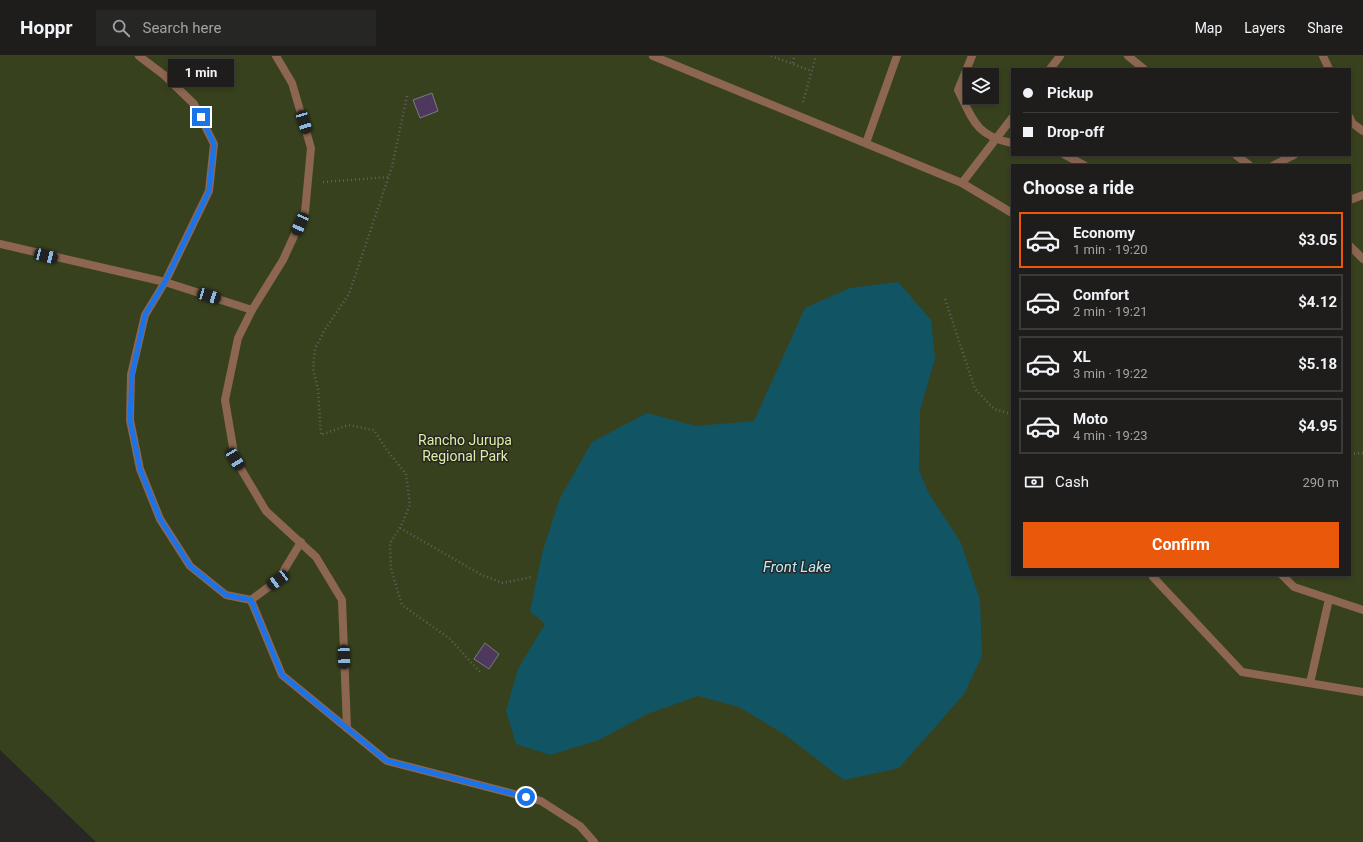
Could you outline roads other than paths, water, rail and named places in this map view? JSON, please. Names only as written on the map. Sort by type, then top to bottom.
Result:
[{"type":"lane","points":[[139,56],[164,75],[194,104],[214,144],[209,191],[165,282],[145,315],[132,375],[130,420],[140,469],[160,519],[190,566],[226,595],[251,600],[278,580],[301,542]]},
{"type":"lane","points":[[276,56],[292,82],[311,148],[305,212],[283,260],[252,310],[238,338],[224,400],[235,459],[266,511],[316,556],[342,600],[347,728]]},
{"type":"lane","points":[[653,56],[962,183],[1011,212]]},
{"type":"lane","points":[[866,143],[897,56]]},
{"type":"lane","points":[[972,56],[958,90],[978,128],[996,140],[1011,143]]},
{"type":"lane","points":[[1051,68],[1060,56]]},
{"type":"lane","points":[[1128,56],[1143,68]]},
{"type":"lane","points":[[1323,56],[1329,68]]},
{"type":"lane","points":[[962,183],[1011,119]]},
{"type":"lane","points":[[1351,123],[1363,131]]},
{"type":"lane","points":[[1067,156],[1082,164]]},
{"type":"lane","points":[[1237,156],[1248,164]]},
{"type":"lane","points":[[1276,164],[1292,156]]},
{"type":"lane","points":[[1351,200],[1363,195]]},
{"type":"lane","points":[[0,244],[165,282],[252,310]]},
{"type":"lane","points":[[1351,247],[1363,259]]},
{"type":"lane","points":[[1153,576],[1242,672],[1363,692]]},
{"type":"lane","points":[[1283,576],[1294,587],[1363,610]]},
{"type":"lane","points":[[1310,683],[1329,599]]},
{"type":"lane","points":[[251,600],[282,675],[387,761],[541,801],[580,826],[594,842]]},
{"type":"water","name":"Front Lake","points":[[898,282],[931,320],[935,358],[920,411],[919,470],[929,494],[961,543],[980,600],[982,656],[964,694],[899,768],[844,780],[784,734],[739,707],[698,696],[647,714],[599,740],[550,755],[516,744],[506,711],[518,669],[545,624],[530,611],[543,550],[560,498],[592,442],[647,413],[696,426],[754,421],[805,308],[850,288]]},
{"type":"park label","name":"Rancho Jurupa Regional Park","points":[[465,448]]}]
